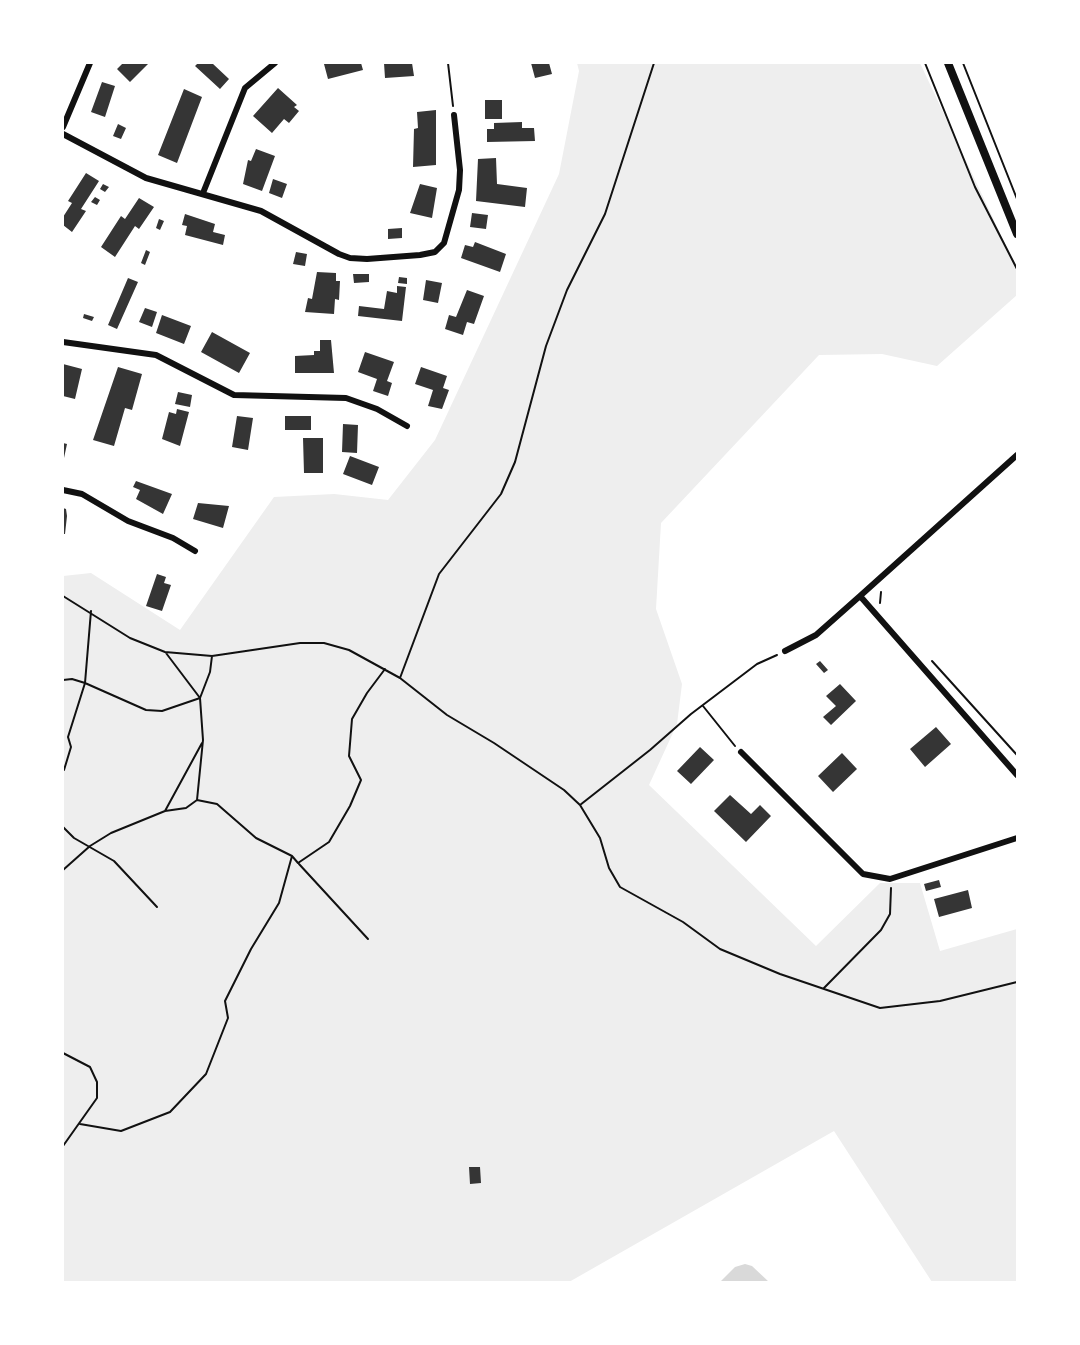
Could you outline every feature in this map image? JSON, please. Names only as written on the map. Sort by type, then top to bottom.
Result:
[{"type":"street","points":[[63,127],[90,63]]},
{"type":"street","points":[[203,193],[245,88],[275,63]]},
{"type":"street","points":[[948,63],[1017,234]]},
{"type":"street","points":[[63,134],[146,178],[261,211],[350,258],[420,255],[435,252],[449,233],[459,190],[460,170],[454,115]]},
{"type":"street","points":[[63,342],[156,355],[234,395],[346,398],[377,409],[407,426]]},
{"type":"street","points":[[785,651],[816,635],[1017,455]]},
{"type":"street","points":[[63,490],[82,494],[128,521],[173,538],[195,550]]},
{"type":"street","points":[[860,596],[1017,775]]},
{"type":"street","points":[[741,752],[863,874],[890,879],[1017,838]]},
{"type":"path","points":[[448,63],[454,115]]},
{"type":"path","points":[[400,678],[439,574],[501,495],[515,462],[546,346],[567,290],[605,214],[654,63]]},
{"type":"path","points":[[925,63],[975,187],[1017,269]]},
{"type":"path","points":[[963,63],[1017,199]]},
{"type":"path","points":[[882,606],[879,598],[883,587]]},
{"type":"path","points":[[63,596],[92,612],[130,638],[165,652],[212,656],[279,645],[324,643],[349,650],[385,669],[447,715],[564,790],[580,805],[600,838],[609,868],[620,886],[683,922],[720,949],[823,989],[880,1008],[940,1001],[1017,982]]},
{"type":"path","points":[[64,770],[71,747],[68,737],[85,683],[92,612]]},
{"type":"path","points":[[580,805],[757,664],[785,651]]},
{"type":"path","points":[[165,652],[200,698]]},
{"type":"path","points":[[198,800],[203,740],[200,698],[210,672],[212,656]]},
{"type":"path","points":[[930,659],[1017,755]]},
{"type":"path","points":[[298,863],[329,842],[362,780],[349,756],[352,719],[367,693],[385,669]]},
{"type":"path","points":[[63,681],[72,679],[85,683],[146,710],[162,711],[200,698]]},
{"type":"path","points":[[703,706],[741,752]]},
{"type":"path","points":[[165,811],[203,740]]},
{"type":"path","points":[[63,870],[90,846],[111,833],[165,811],[186,808],[198,800],[217,804],[256,838],[292,856],[368,939]]},
{"type":"path","points":[[63,827],[74,838],[114,861],[157,907]]},
{"type":"path","points":[[80,1124],[121,1131],[150,1120],[170,1112],[206,1074],[228,1018],[225,1001],[251,949],[279,903],[292,856]]},
{"type":"path","points":[[823,989],[890,914],[893,898],[890,879]]},
{"type":"path","points":[[63,1053],[90,1067],[97,1082],[96,1098],[63,1146]]},
{"type":"shaded area","points":[[577,63],[920,63],[1017,269],[1017,295],[937,366],[882,354],[819,355],[661,523],[656,609],[682,684],[677,724],[649,785],[816,946],[880,883],[920,883],[940,951],[1017,929],[1017,1282],[932,1282],[834,1131],[569,1282],[63,1282],[63,576],[91,573],[180,630],[274,497],[334,494],[388,500],[435,440],[559,174],[579,71]]},
{"type":"shaded area","points":[[745,1264],[752,1266],[769,1282],[720,1282],[735,1267]]},
{"type":"building","points":[[123,63],[149,63],[130,82],[117,69]]},
{"type":"building","points":[[198,63],[212,63],[229,79],[220,89],[195,66]]},
{"type":"building","points":[[361,63],[363,70],[328,79],[324,64]]},
{"type":"building","points":[[384,63],[412,63],[414,76],[385,78]]},
{"type":"building","points":[[531,63],[549,63],[552,74],[535,78]]},
{"type":"building","points":[[102,82],[115,86],[105,117],[91,112]]},
{"type":"building","points":[[278,88],[297,105],[294,107],[299,111],[289,123],[284,119],[272,133],[253,116]]},
{"type":"building","points":[[184,89],[202,97],[177,163],[158,155]]},
{"type":"building","points":[[485,100],[502,100],[502,119],[485,119]]},
{"type":"building","points":[[436,110],[436,165],[413,167],[414,129],[418,128],[417,112]]},
{"type":"building","points":[[522,122],[522,128],[534,128],[535,141],[487,142],[487,129],[494,129],[494,123]]},
{"type":"building","points":[[118,124],[126,128],[121,139],[113,136]]},
{"type":"building","points":[[256,149],[275,156],[262,191],[243,184],[248,160],[251,161]]},
{"type":"building","points":[[496,158],[497,184],[527,188],[525,207],[476,201],[478,159]]},
{"type":"building","points":[[86,173],[99,181],[81,209],[86,211],[72,232],[63,225],[63,217],[72,203],[68,201]]},
{"type":"building","points":[[273,179],[287,184],[282,198],[269,193]]},
{"type":"building","points":[[103,184],[109,187],[105,192],[100,189]]},
{"type":"building","points":[[420,184],[437,188],[432,218],[410,213]]},
{"type":"building","points":[[95,197],[100,200],[97,205],[91,202]]},
{"type":"building","points":[[139,198],[154,207],[139,229],[135,226],[115,257],[101,247],[121,216],[125,219]]},
{"type":"building","points":[[472,213],[488,215],[486,229],[470,227]]},
{"type":"building","points":[[185,214],[215,224],[213,232],[225,235],[223,245],[185,235],[187,226],[182,225]]},
{"type":"building","points":[[159,219],[164,221],[160,230],[156,228]]},
{"type":"building","points":[[402,228],[402,238],[388,239],[388,229]]},
{"type":"building","points":[[475,242],[506,254],[500,272],[461,258],[465,245],[473,247]]},
{"type":"building","points":[[146,250],[150,252],[145,265],[141,263]]},
{"type":"building","points":[[296,252],[307,254],[305,266],[293,264]]},
{"type":"building","points":[[317,272],[336,273],[336,281],[340,281],[339,300],[335,299],[334,314],[305,312],[308,298],[312,299]]},
{"type":"building","points":[[353,274],[369,274],[369,282],[354,283]]},
{"type":"building","points":[[399,277],[407,278],[407,284],[398,283]]},
{"type":"building","points":[[128,278],[138,282],[117,329],[108,325]]},
{"type":"building","points":[[426,280],[442,283],[438,303],[423,300]]},
{"type":"building","points":[[397,286],[406,287],[402,321],[358,316],[359,306],[384,309],[387,291],[397,293]]},
{"type":"building","points":[[467,290],[484,296],[474,324],[467,322],[463,335],[445,329],[449,315],[456,317]]},
{"type":"building","points":[[145,308],[157,312],[152,327],[139,322]]},
{"type":"building","points":[[84,314],[94,317],[92,321],[83,318]]},
{"type":"building","points":[[162,315],[191,326],[184,344],[156,333]]},
{"type":"building","points":[[212,332],[250,353],[239,373],[201,352]]},
{"type":"building","points":[[320,340],[331,340],[334,373],[295,373],[295,356],[314,355],[314,351],[320,351]]},
{"type":"building","points":[[365,352],[394,362],[387,381],[392,383],[388,396],[373,391],[377,379],[358,372]]},
{"type":"building","points":[[63,364],[82,369],[75,399],[63,396]]},
{"type":"building","points":[[118,367],[142,374],[132,410],[125,408],[114,446],[93,440]]},
{"type":"building","points":[[421,367],[447,376],[443,388],[449,390],[442,409],[428,406],[433,390],[415,384]]},
{"type":"building","points":[[178,392],[192,395],[190,407],[175,404]]},
{"type":"building","points":[[177,409],[189,412],[180,446],[162,439],[169,412],[176,414]]},
{"type":"building","points":[[237,416],[253,418],[248,450],[232,447]]},
{"type":"building","points":[[285,416],[311,416],[311,430],[285,430]]},
{"type":"building","points":[[343,424],[358,425],[357,453],[342,452]]},
{"type":"building","points":[[303,438],[323,438],[323,473],[304,473]]},
{"type":"building","points":[[63,443],[67,444],[64,458],[63,458]]},
{"type":"building","points":[[350,456],[379,467],[372,485],[343,474]]},
{"type":"building","points":[[136,481],[172,494],[163,514],[136,499],[140,490],[133,487]]},
{"type":"building","points":[[198,503],[229,506],[223,528],[193,519]]},
{"type":"building","points":[[63,508],[66,509],[67,516],[65,534],[63,534]]},
{"type":"building","points":[[157,574],[166,577],[164,583],[171,585],[162,611],[146,606]]},
{"type":"building","points":[[820,661],[828,670],[824,673],[816,664]]},
{"type":"building","points":[[840,684],[856,701],[831,725],[823,717],[836,706],[826,696]]},
{"type":"building","points":[[936,727],[951,744],[925,767],[910,749]]},
{"type":"building","points":[[700,747],[714,760],[691,784],[677,771]]},
{"type":"building","points":[[842,753],[857,769],[833,792],[818,776]]},
{"type":"building","points":[[730,795],[751,814],[760,805],[771,816],[746,842],[714,811]]},
{"type":"building","points":[[939,880],[941,887],[926,891],[924,884]]},
{"type":"building","points":[[968,890],[972,908],[939,917],[934,899]]},
{"type":"building","points":[[469,1167],[480,1167],[481,1183],[470,1184]]}]
